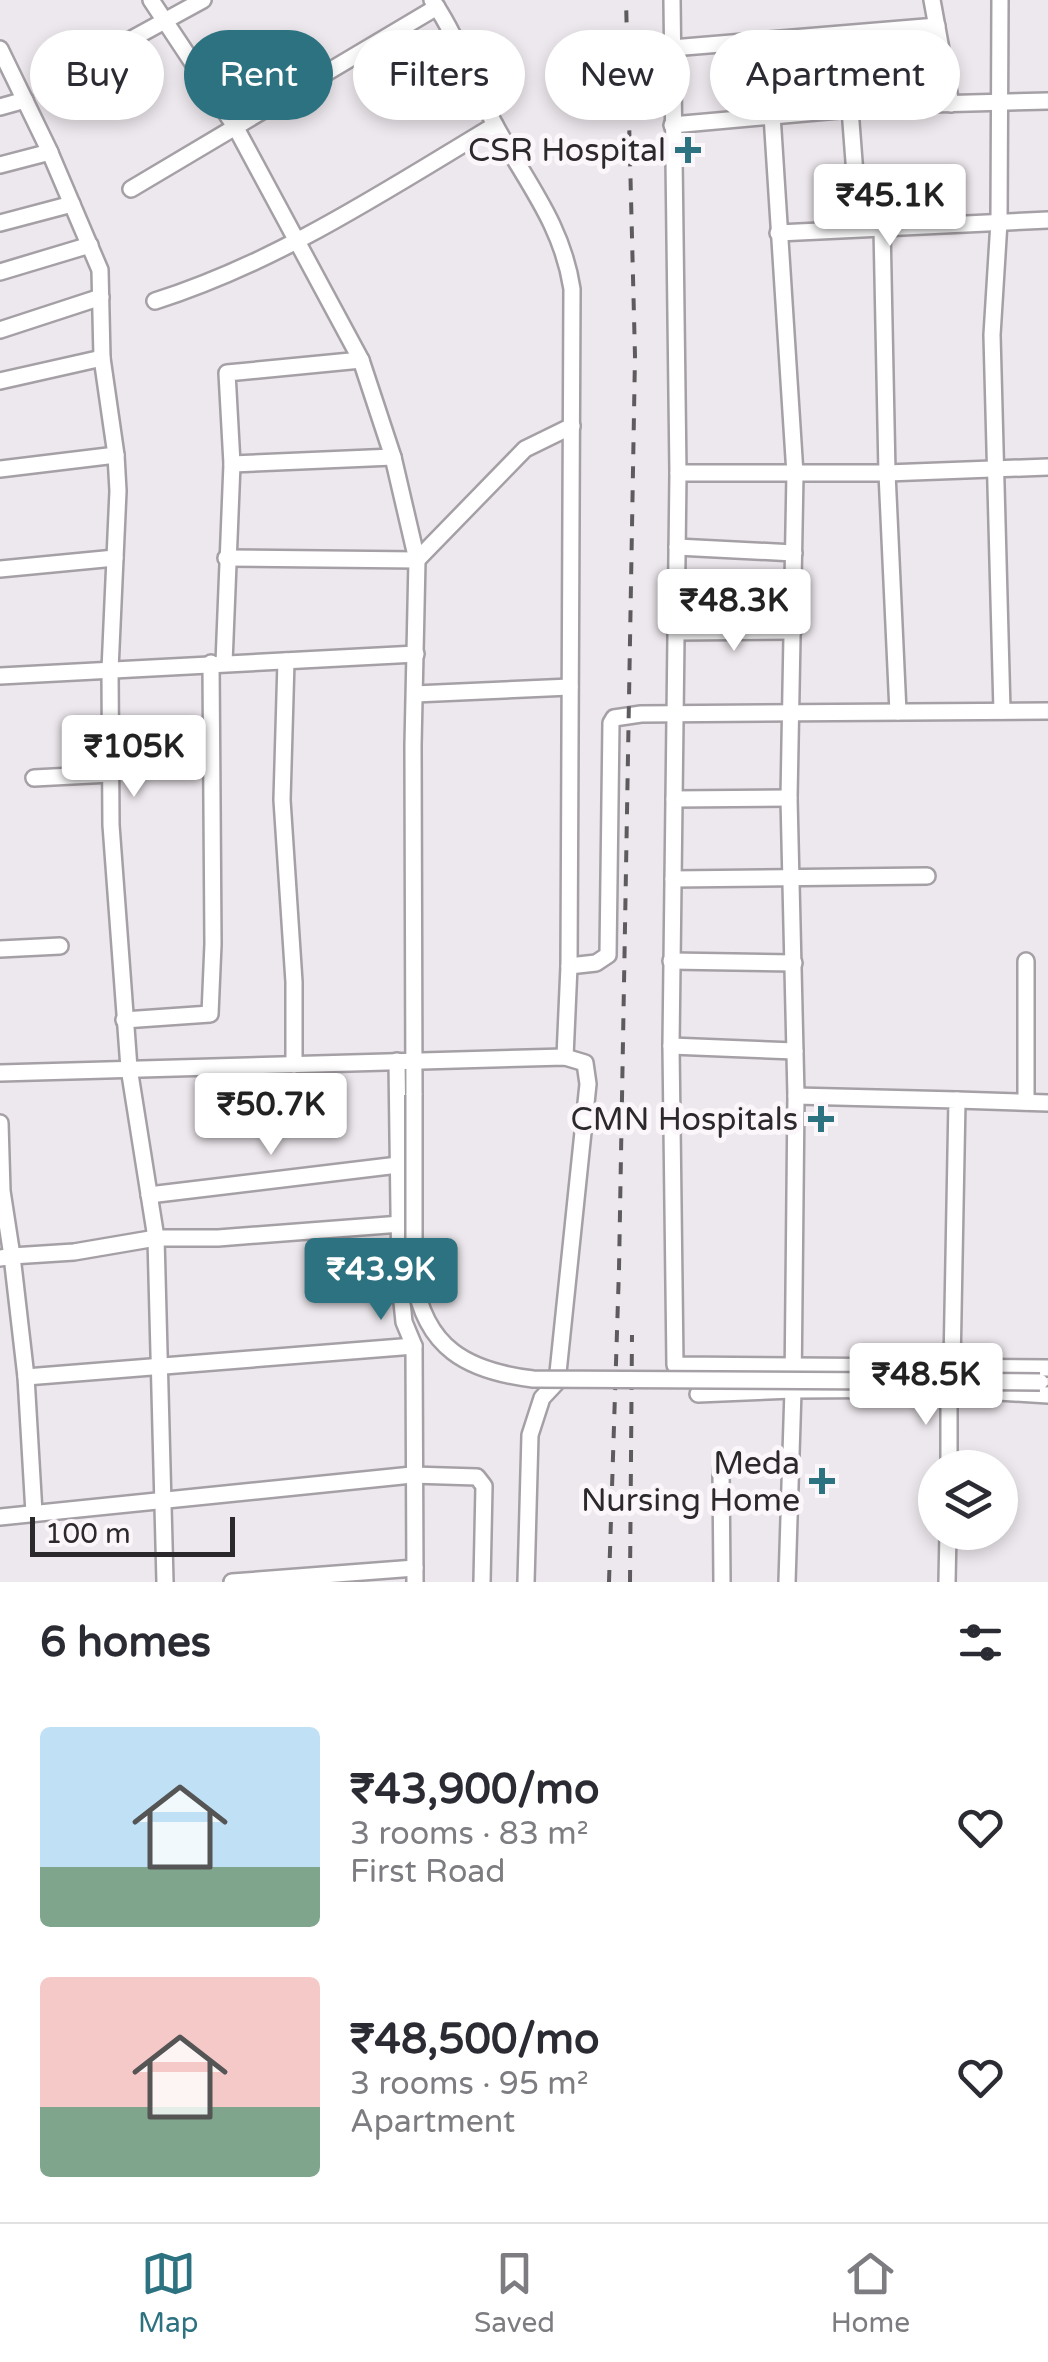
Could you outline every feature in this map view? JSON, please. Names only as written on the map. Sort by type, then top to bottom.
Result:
[{"type":"street","points":[[151,0],[236,128],[362,360],[394,456],[417,560],[405,1061],[398,1165],[400,1283],[404,1322],[414,1346],[415,1575],[232,1582]]},
{"type":"street","points":[[148,30],[203,0]]},
{"type":"street","points":[[672,0],[672,30]]},
{"type":"street","points":[[932,0],[938,30]]},
{"type":"street","points":[[1000,0],[1000,222],[992,335],[1002,711]]},
{"type":"street","points":[[130,189],[236,128],[434,3],[495,124],[556,229],[567,254],[572,289],[566,1057]]},
{"type":"street","points":[[690,47],[937,26]]},
{"type":"street","points":[[0,49],[50,152],[100,270],[102,358],[118,491],[110,670],[111,774],[124,1020],[156,1238],[164,1582]]},
{"type":"street","points":[[0,107],[25,100]]},
{"type":"street","points":[[960,103],[1048,102]]},
{"type":"street","points":[[672,120],[678,473],[670,1046],[675,1364],[952,1365],[1046,1382]]},
{"type":"street","points":[[672,124],[716,120]]},
{"type":"street","points":[[772,120],[795,474],[790,798],[796,1096],[788,1582]]},
{"type":"street","points":[[851,120],[859,227]]},
{"type":"street","points":[[155,302],[213,283],[297,243],[495,124]]},
{"type":"street","points":[[0,165],[50,152]]},
{"type":"street","points":[[0,223],[72,204]]},
{"type":"street","points":[[778,233],[1048,220]]},
{"type":"street","points":[[882,227],[887,473],[898,712]]},
{"type":"street","points":[[0,272],[90,245]]},
{"type":"street","points":[[0,330],[101,297]]},
{"type":"street","points":[[0,382],[102,358]]},
{"type":"street","points":[[124,1020],[210,1014],[217,663],[232,464],[227,372],[362,360]]},
{"type":"street","points":[[226,558],[417,560],[524,449],[572,426]]},
{"type":"street","points":[[0,469],[116,454]]},
{"type":"street","points":[[232,464],[394,456]]},
{"type":"street","points":[[678,473],[887,473],[1048,467]]},
{"type":"street","points":[[677,547],[794,553]]},
{"type":"street","points":[[0,568],[114,558]]},
{"type":"street","points":[[676,632],[793,632]]},
{"type":"street","points":[[0,676],[416,654]]},
{"type":"street","points":[[286,661],[282,800],[294,982],[294,1065]]},
{"type":"street","points":[[415,694],[570,686]]},
{"type":"street","points":[[569,966],[596,962],[608,955],[611,723],[620,715],[1048,711]]},
{"type":"street","points":[[34,778],[111,774]]},
{"type":"street","points":[[674,799],[790,798]]},
{"type":"street","points":[[673,878],[928,876]]},
{"type":"street","points":[[0,950],[60,946]]},
{"type":"street","points":[[672,960],[794,963]]},
{"type":"street","points":[[1026,960],[1026,1102]]},
{"type":"street","points":[[670,1046],[795,1051]]},
{"type":"street","points":[[0,1073],[405,1061],[507,1062],[566,1057],[585,1063],[588,1084],[558,1382],[542,1398],[530,1435],[526,1582]]},
{"type":"street","points":[[405,1061],[414,1094],[414,1278],[418,1307],[446,1346],[474,1365],[496,1374],[533,1379],[1046,1382]]},
{"type":"street","points":[[796,1096],[1048,1103]]},
{"type":"street","points":[[952,1365],[956,1100]]},
{"type":"street","points":[[0,1123],[6,1257],[26,1378],[34,1513]]},
{"type":"street","points":[[149,1195],[398,1165]]},
{"type":"street","points":[[6,1257],[74,1252],[156,1238],[218,1238],[400,1224]]},
{"type":"street","points":[[26,1378],[414,1346]]},
{"type":"street","points":[[698,1394],[949,1389],[1046,1382]]},
{"type":"street","points":[[948,1450],[949,1389]]},
{"type":"street","points":[[721,1470],[722,1582]]},
{"type":"street","points":[[0,1516],[412,1475],[476,1478],[483,1481],[482,1582]]},
{"type":"street","points":[[948,1550],[948,1582]]},
{"type":"railway","points":[[609,1582],[619,1269],[635,356],[626,0]]},
{"type":"railway","points":[[630,1582],[632,1335]]},
{"type":"place","name":"CSR Hospital","points":[[688,150]]},
{"type":"place","name":"CMN Hospitals","points":[[821,1119]]},
{"type":"place","name":"Meda Nursing Home","points":[[822,1481]]}]
